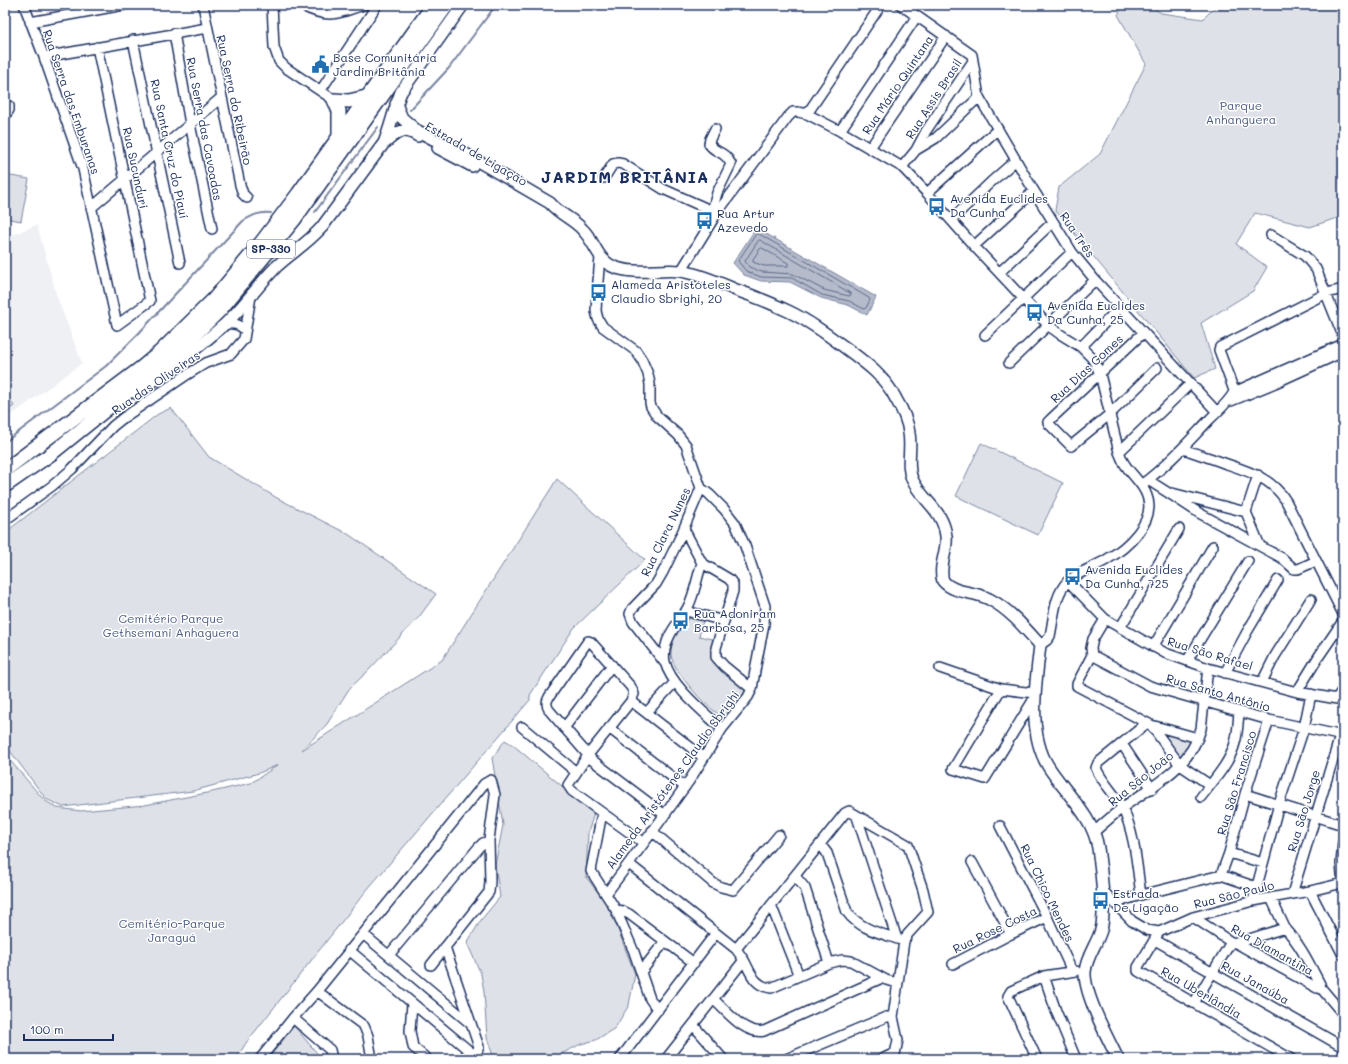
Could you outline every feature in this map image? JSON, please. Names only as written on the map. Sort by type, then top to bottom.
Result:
[{"type":"highway","name":"SP-330","points":[[5,470],[141,368],[159,353],[214,299],[260,244],[433,5]]},
{"type":"highway","name":"SP-330","points":[[5,486],[51,454],[181,348],[221,309],[294,220],[447,5]]},
{"type":"highway","points":[[339,135],[339,111],[334,100],[349,101],[366,98]]},
{"type":"main road","points":[[78,432],[159,376],[225,324],[275,268],[312,238],[322,227],[384,143],[390,130],[396,104],[401,92],[463,5]]},
{"type":"main road","name":"Estrada de Ligação","points":[[396,104],[402,118],[416,130],[457,149],[550,203],[556,211],[582,228],[600,257],[614,267],[623,269],[682,271],[726,285],[788,311],[819,329],[863,361],[881,377],[896,398],[910,433],[910,463],[912,478],[917,488],[934,508],[944,524],[947,546],[941,568],[943,581],[951,588],[983,596],[998,604],[1040,645]]},
{"type":"main road","name":"Estrada de Ligação","points":[[384,143],[397,133],[402,131],[409,132],[546,209],[556,211]]},
{"type":"main road","points":[[1040,645],[1035,695],[1038,739],[1043,756],[1048,766],[1088,821],[1094,832],[1098,848],[1102,890],[1102,926],[1089,957],[1085,971],[1089,994],[1118,1059]]},
{"type":"street","name":"Rua Serra das Emburanas","points":[[24,5],[44,57],[83,169],[117,325]]},
{"type":"street","points":[[30,22],[124,5]]},
{"type":"street","name":"Rua Serra do Ribeirão","points":[[203,5],[240,185],[243,194],[247,198]]},
{"type":"street","points":[[272,5],[274,46],[279,61],[286,68],[334,100]]},
{"type":"street","points":[[300,5],[315,12],[332,14],[363,5]]},
{"type":"street","points":[[321,90],[377,5]]},
{"type":"street","points":[[807,114],[881,5]]},
{"type":"street","points":[[901,5],[971,54],[973,61]]},
{"type":"street","points":[[840,131],[917,16]]},
{"type":"street","points":[[44,57],[207,28]]},
{"type":"street","name":"Rua Serra das Cavoadas","points":[[174,33],[190,124],[212,229]]},
{"type":"street","name":"Rua Mário Quintana","points":[[870,148],[946,36]]},
{"type":"street","name":"Rua Santa Cruz do Piauí","points":[[134,40],[180,263]]},
{"type":"street","name":"Rua Sucunduri","points":[[97,47],[150,301],[117,325]]},
{"type":"street","name":"Rua Três","points":[[973,61],[979,97],[1034,191],[1072,252],[1143,333],[1217,412]]},
{"type":"street","name":"Rua Assis Brasil","points":[[916,150],[926,131],[973,61]]},
{"type":"street","points":[[91,208],[222,97]]},
{"type":"street","points":[[902,167],[916,150],[936,138],[979,97]]},
{"type":"street","points":[[5,116],[9,110],[9,106]]},
{"type":"street","points":[[682,271],[715,212],[788,117],[793,112],[807,114],[840,131],[902,167],[1049,326],[1081,347],[1091,356],[1100,374],[1119,452],[1124,463],[1144,483],[1167,492],[1246,512]]},
{"type":"street","points":[[715,128],[709,144],[712,148],[727,157],[731,164],[717,193],[715,212]]},
{"type":"street","points":[[927,193],[998,129]]},
{"type":"street","points":[[951,220],[1016,160]]},
{"type":"street","points":[[604,178],[613,164],[622,164],[664,189],[715,212]]},
{"type":"street","points":[[974,246],[1034,191]]},
{"type":"street","points":[[1000,272],[1053,222]]},
{"type":"street","points":[[1272,235],[1305,256],[1316,269],[1327,293],[1343,336]]},
{"type":"street","points":[[985,335],[1072,252]]},
{"type":"street","name":"Alameda Aristótenes Claudio Sbrighi","points":[[600,257],[596,311],[598,319],[603,327],[636,351],[642,360],[648,374],[650,384],[651,407],[657,416],[678,435],[686,445],[701,488],[724,509],[735,523],[764,599],[765,606],[765,615],[752,689],[748,697],[722,729],[685,787],[606,894]]},
{"type":"street","points":[[1009,363],[1095,280]]},
{"type":"street","points":[[1234,398],[1219,350],[1220,347],[1327,293],[1343,289]]},
{"type":"street","name":"Rua das Oliveiras","points":[[5,520],[52,486],[72,469],[123,418],[200,366],[231,354],[244,339],[251,296]]},
{"type":"street","points":[[1081,347],[1120,307]]},
{"type":"street","points":[[225,324],[240,325],[245,330]]},
{"type":"street","name":"Rua Dias Gomes","points":[[1110,414],[1071,446],[1048,424],[1051,419],[1143,333]]},
{"type":"street","points":[[1144,483],[1182,449],[1217,412],[1234,398],[1293,371],[1343,344]]},
{"type":"street","points":[[1293,371],[1343,352]]},
{"type":"street","points":[[1110,414],[1157,368]]},
{"type":"street","points":[[1119,452],[1191,383]]},
{"type":"street","points":[[1182,449],[1258,475],[1276,488],[1284,498],[1343,614]]},
{"type":"street","points":[[1258,475],[1246,512],[1260,546]]},
{"type":"street","points":[[1040,645],[1050,636],[1059,594],[1068,581],[1107,560],[1139,532],[1147,519],[1148,511],[1148,496],[1144,483]]},
{"type":"street","name":"Rua Clara Nunes","points":[[665,663],[633,622],[630,614],[632,609],[660,578],[684,529],[701,488]]},
{"type":"street","points":[[1167,492],[1199,514],[1282,558],[1295,569],[1316,561]]},
{"type":"street","points":[[1120,628],[1179,528]]},
{"type":"street","points":[[684,529],[702,563],[724,576],[733,584],[733,592],[716,648],[716,657],[724,666],[752,689]]},
{"type":"street","points":[[1153,647],[1213,546]]},
{"type":"street","points":[[1188,661],[1248,561]]},
{"type":"street","points":[[702,563],[693,596],[686,611],[670,635],[665,651],[665,663],[681,690],[722,729]]},
{"type":"street","points":[[1224,673],[1278,580]]},
{"type":"street","name":"Rua São Rafael","points":[[1068,581],[1105,619],[1165,653],[1224,673],[1297,692],[1340,699]]},
{"type":"street","points":[[1262,682],[1275,656],[1311,599]]},
{"type":"street","points":[[686,611],[724,621]]},
{"type":"street","points":[[1105,619],[1093,639],[1091,648],[1092,655],[1076,684],[1077,686],[1149,724],[1198,738]]},
{"type":"street","points":[[1297,692],[1343,621]]},
{"type":"street","points":[[644,843],[572,791],[568,785],[576,772],[588,755],[608,728],[631,701],[634,694],[633,689],[612,665],[590,641],[587,642],[547,700],[546,706],[588,755],[602,768],[665,815]]},
{"type":"street","name":"Rua Santo Antônio","points":[[1092,655],[1150,686],[1269,720],[1342,736]]},
{"type":"street","points":[[564,728],[612,665]]},
{"type":"street","points":[[940,668],[1001,689],[1035,695],[985,779],[953,769],[1001,689]]},
{"type":"street","name":"Rua São João","points":[[1094,832],[1123,808],[1152,789],[1180,765],[1194,747],[1201,729],[1208,668]]},
{"type":"street","points":[[647,712],[675,682]]},
{"type":"street","points":[[1340,699],[1343,689]]},
{"type":"street","points":[[1253,901],[1279,804],[1304,728],[1311,694]]},
{"type":"street","points":[[631,701],[704,758]]},
{"type":"street","points":[[1201,797],[1222,769],[1234,748],[1239,712]]},
{"type":"street","name":"Rua São Francisco","points":[[1221,874],[1229,853],[1245,794],[1269,720]]},
{"type":"street","points":[[1141,895],[1132,838],[1123,808],[1096,768],[1098,763],[1149,724]]},
{"type":"street","points":[[1149,724],[1180,765],[1210,786]]},
{"type":"street","points":[[522,728],[576,772]]},
{"type":"street","points":[[608,728],[685,787]]},
{"type":"street","name":"Rua São Jorge","points":[[1292,894],[1315,816],[1342,736]]},
{"type":"street","points":[[1122,744],[1152,789]]},
{"type":"street","points":[[260,1059],[293,1018],[317,992],[349,950],[484,784],[491,780],[495,795],[489,840],[489,892],[431,965]]},
{"type":"street","points":[[1245,794],[1343,825]]},
{"type":"street","points":[[736,948],[845,813],[849,811],[908,844],[923,890],[928,912],[908,934],[900,940]]},
{"type":"street","points":[[602,813],[591,871],[616,910],[641,972],[650,999],[658,1010]]},
{"type":"street","points":[[857,816],[900,940],[898,983],[893,1017],[898,1047],[895,1056],[882,1059]]},
{"type":"street","name":"Rua Chico Mendes","points":[[1000,826],[1047,917],[1072,971]]},
{"type":"street","points":[[652,832],[713,883],[733,890],[779,835]]},
{"type":"street","points":[[389,955],[478,848],[489,840]]},
{"type":"street","points":[[1343,842],[1341,856],[1343,884]]},
{"type":"street","points":[[820,844],[828,853],[847,912],[850,916],[863,927],[900,940]]},
{"type":"street","name":"Rua São Francisco","points":[[1229,853],[1263,863]]},
{"type":"street","points":[[972,862],[1011,934]]},
{"type":"street","points":[[629,864],[736,948],[744,960],[752,978],[764,987],[771,988],[837,960],[851,961],[882,978],[898,983]]},
{"type":"street","points":[[1115,903],[1221,874],[1256,887]]},
{"type":"street","points":[[795,876],[805,888],[829,963]]},
{"type":"street","name":"Rua São Paulo","points":[[1157,936],[1193,917],[1253,901],[1310,892],[1343,884]]},
{"type":"street","points":[[1102,890],[1132,921],[1157,936]]},
{"type":"street","points":[[1310,892],[1343,955]]},
{"type":"street","name":"Rua Diamantina","points":[[1193,917],[1233,942],[1317,988],[1321,988],[1318,979],[1292,935],[1285,928],[1271,898]]},
{"type":"street","points":[[771,905],[799,976]]},
{"type":"street","points":[[616,910],[629,914],[694,963]]},
{"type":"street","name":"Rua Rose Costa","points":[[953,964],[1047,917]]},
{"type":"street","points":[[1194,1003],[1233,942],[1285,928]]},
{"type":"street","points":[[620,1059],[716,933]]},
{"type":"street","points":[[363,934],[471,1024]]},
{"type":"street","name":"Rua Janaúba","points":[[1157,936],[1212,973],[1343,1047]]},
{"type":"street","name":"Rua Uberlândia","points":[[1157,936],[1137,970],[1291,1059]]},
{"type":"street","points":[[641,972],[665,941]]},
{"type":"street","points":[[349,950],[477,1057],[479,1047],[445,947]]},
{"type":"street","points":[[670,1057],[692,1025],[744,960]]},
{"type":"street","points":[[1037,1059],[1008,996],[1011,991],[1044,976],[1072,971],[1085,971]]},
{"type":"street","points":[[1044,976],[1056,1011],[1076,1059]]},
{"type":"street","points":[[713,999],[744,1027],[752,1031],[760,1032],[882,978]]},
{"type":"street","points":[[1321,988],[1343,1014]]},
{"type":"street","points":[[317,992],[364,1026],[368,1036],[372,1059]]},
{"type":"street","points":[[412,1003],[410,1031],[413,1047],[427,1059]]},
{"type":"street","points":[[786,1059],[886,1017],[893,1017]]},
{"type":"street","points":[[293,1018],[330,1050],[332,1059]]},
{"type":"street","points":[[692,1025],[723,1059]]},
{"type":"shaded area","points":[[37,225],[57,297],[82,363],[5,420],[5,238]]},
{"type":"green space","name":"Parque Anhanguera","points":[[1123,5],[1149,5],[1161,13],[1203,19],[1217,5],[1343,5],[1343,216],[1310,227],[1255,213],[1236,244],[1267,267],[1253,291],[1201,323],[1215,369],[1194,378],[1055,210],[1059,187],[1100,154],[1146,64],[1118,15]]},
{"type":"green space","points":[[5,175],[29,179],[21,221],[5,218]]},
{"type":"green space","points":[[5,393],[14,406],[5,412]]},
{"type":"green space","points":[[171,408],[209,457],[277,498],[348,534],[436,594],[419,617],[349,689],[327,724],[302,750],[442,660],[557,479],[645,560],[574,628],[530,695],[530,700],[366,891],[246,1043],[236,1059],[5,1059],[5,752],[8,758],[44,800],[57,808],[81,811],[145,805],[251,783],[278,765],[259,773],[193,791],[63,807],[46,799],[10,751],[5,739],[6,532],[158,414]]},
{"type":"green space","points":[[981,443],[1063,483],[1038,535],[956,496]]},
{"type":"green space","points":[[686,618],[703,621],[699,636],[716,640],[712,654],[746,690],[743,697],[726,717],[720,715],[703,701],[685,681],[673,662],[671,650],[673,640]]},
{"type":"green space","points":[[1160,730],[1192,740],[1183,754],[1179,756]]},
{"type":"green space","points":[[505,740],[513,745],[594,813],[588,833],[586,877],[604,900],[615,922],[635,974],[629,1005],[615,1028],[596,1040],[581,1044],[551,1059],[494,1059],[487,1038],[484,992],[481,974],[467,943],[481,920],[500,897],[495,865],[503,825],[492,758]]},
{"type":"green space","points":[[294,1026],[322,1059],[268,1059]]},
{"type":"water","points":[[756,228],[876,297],[867,315],[848,305],[821,298],[790,282],[761,281],[744,275],[733,263]]},
{"type":"waterway","points":[[410,110],[449,68],[496,5]]},
{"type":"waterway","points":[[315,212],[378,127]]},
{"type":"waterway","points":[[5,442],[106,366],[139,333],[243,221],[256,214],[271,213]]},
{"type":"place","name":"Base Comunitária Jardim Britânia","points":[[320,65]]},
{"type":"place","name":"Avenida Euclides Da Cunha","points":[[937,206]]},
{"type":"place","name":"Rua Artur Azevedo","points":[[704,221]]},
{"type":"place","name":"Alameda Aristóteles Claudio Sbrighi, 20","points":[[598,292]]},
{"type":"place","name":"Avenida Euclides Da Cunha, 25","points":[[1034,313]]},
{"type":"place","name":"Avenida Euclides Da Cunha, 725","points":[[1072,577]]},
{"type":"place","name":"Rua Adoniram Barbosa, 25","points":[[681,621]]},
{"type":"place","name":"Estrada De Ligação","points":[[1100,901]]},
{"type":"district","name":"JARDIM BRITÂNIA","points":[[625,177]]},
{"type":"park label","name":"Cemitério Parque Gethsemani Anhaguera","points":[[171,626]]},
{"type":"park label","name":"Cemitério-Parque Jaraguá","points":[[172,931]]}]
